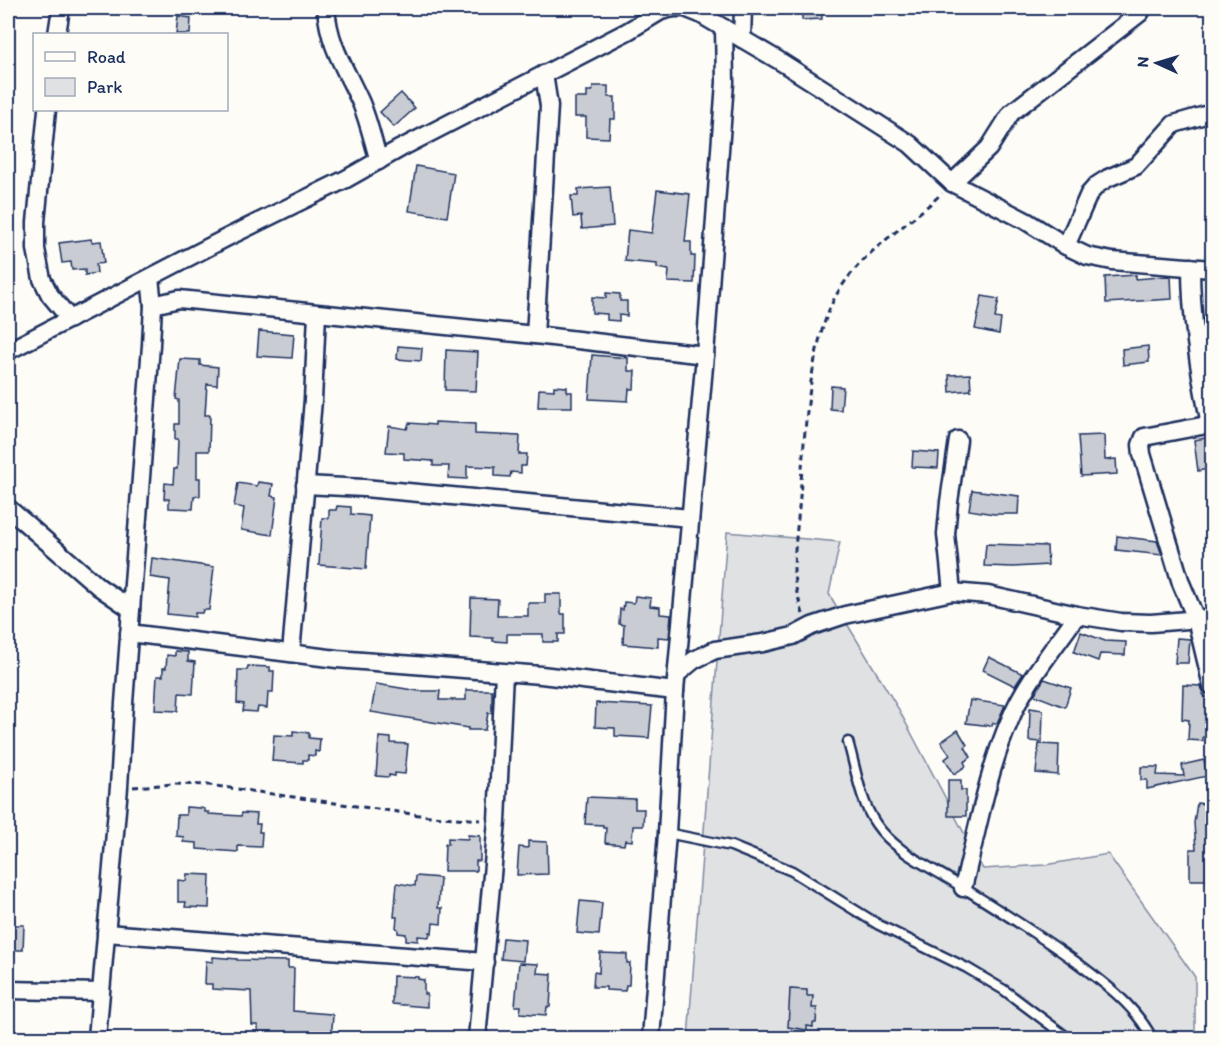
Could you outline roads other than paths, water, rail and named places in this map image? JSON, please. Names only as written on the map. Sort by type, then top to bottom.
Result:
[{"type":"street","points":[[57,33],[62,8]]},
{"type":"street","points":[[326,8],[327,24],[332,41],[342,68],[361,104],[379,162]]},
{"type":"street","points":[[638,8],[653,17]]},
{"type":"street","points":[[8,351],[379,162],[401,148],[674,8],[685,8],[700,14],[778,60],[910,144],[952,183],[1026,221],[1066,246],[1087,256],[1112,261],[1212,269]]},
{"type":"street","points":[[742,39],[743,8]]},
{"type":"street","points":[[952,183],[989,148],[1011,113],[1140,13],[1143,8]]},
{"type":"street","points":[[651,1038],[676,683],[705,355],[725,82],[724,28]]},
{"type":"street","points":[[535,335],[549,106],[544,74]]},
{"type":"street","points":[[47,111],[36,222],[36,249],[42,279],[50,295],[70,319]]},
{"type":"street","points":[[1066,246],[1089,194],[1097,185],[1136,166],[1174,124],[1212,113]]},
{"type":"street","points":[[1191,267],[1194,337],[1211,424],[1144,437],[1141,445],[1181,583],[1204,619],[1212,686]]},
{"type":"street","points":[[97,1038],[119,787],[153,305],[150,278]]},
{"type":"street","points":[[153,305],[179,299],[535,335],[705,355]]},
{"type":"street","points":[[291,653],[313,400],[317,314]]},
{"type":"street","points":[[952,592],[946,534],[958,440]]},
{"type":"street","points":[[305,485],[364,488],[690,518]]},
{"type":"street","points":[[8,508],[99,587],[131,609]]},
{"type":"street","points":[[129,633],[337,659],[504,673],[676,683],[706,653],[793,636],[812,626],[871,608],[952,592],[988,595],[1077,615],[1121,622],[1151,623],[1204,619]]},
{"type":"street","points":[[963,888],[997,754],[1011,718],[1024,692],[1077,615]]},
{"type":"street","points":[[477,1038],[497,821],[504,673]]},
{"type":"street","points":[[106,933],[485,962]]},
{"type":"street","points":[[8,990],[100,992]]},
{"type":"lane","points":[[848,742],[866,805],[876,825],[892,842],[1021,923],[1100,980],[1143,1021],[1152,1038]]},
{"type":"lane","points":[[667,833],[731,846],[792,871],[879,925],[967,968],[1004,990],[1068,1038]]}]
